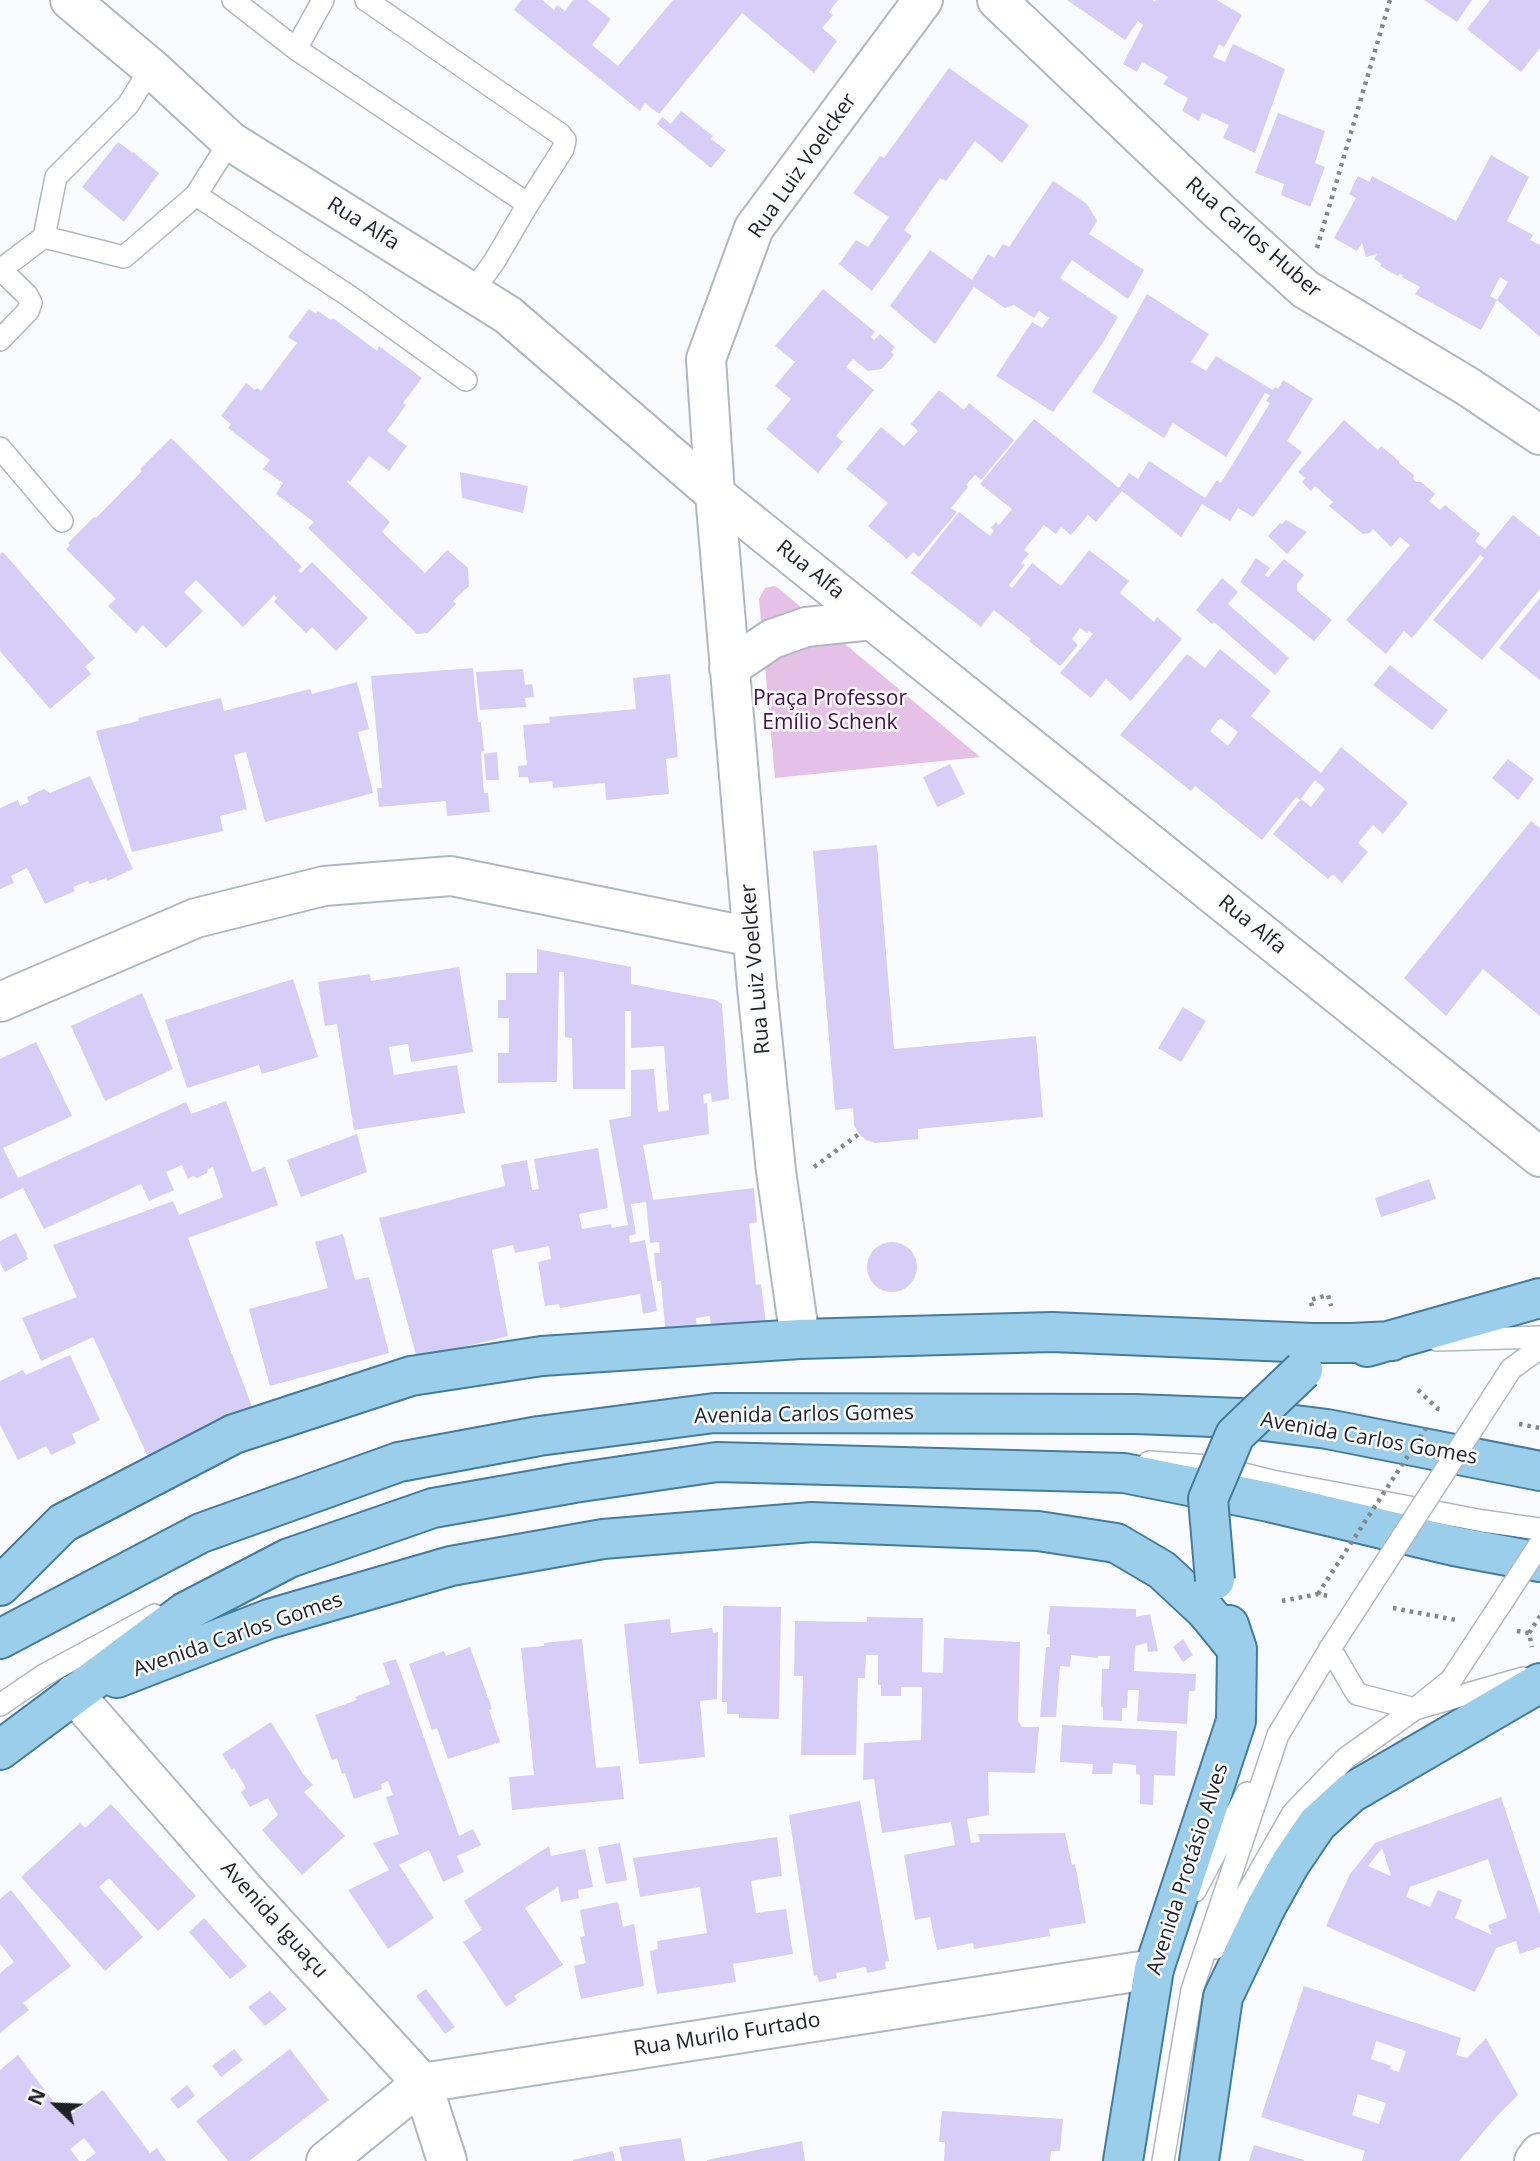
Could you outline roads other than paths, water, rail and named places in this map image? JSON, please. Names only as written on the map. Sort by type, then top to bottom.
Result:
[{"type":"main road","points":[[0,1586],[63,1523],[234,1434],[411,1376],[542,1356],[800,1339],[1052,1332],[1313,1343],[1392,1341],[1540,1298]]},
{"type":"main road","name":"Avenida Protásio Alves","points":[[1123,2161],[1154,1969],[1236,1721],[1237,1649],[1215,1580],[1208,1499],[1235,1434],[1303,1370],[1323,1360],[1392,1341]]},
{"type":"main road","name":"Avenida Carlos Gomes","points":[[0,1639],[201,1533],[399,1462],[539,1436],[714,1413],[1135,1414],[1240,1418],[1326,1429],[1530,1469]]},
{"type":"main road","name":"Avenida Carlos Gomes","points":[[0,1750],[185,1612],[289,1558],[433,1508],[573,1483],[717,1462],[1124,1473],[1269,1502],[1454,1546],[1540,1562]]},
{"type":"main road","name":"Avenida Carlos Gomes","points":[[74,1694],[269,1619],[451,1566],[603,1539],[812,1522],[1038,1531],[1116,1543],[1162,1570],[1206,1611],[1237,1649]]},
{"type":"main road","points":[[1199,2161],[1207,1993],[1266,1907],[1317,1824],[1351,1793],[1538,1671]]},
{"type":"street","name":"Rua Alfa","points":[[70,0],[151,68],[230,141],[508,315],[715,494],[1540,1157]]},
{"type":"street","name":"Rua Luiz Voelcker","points":[[800,1339],[776,1171],[752,937],[706,359],[754,228],[923,0]]},
{"type":"street","name":"Rua Carlos Huber","points":[[997,0],[1305,289],[1467,386],[1540,435]]},
{"type":"street","points":[[724,597],[728,581],[737,568],[749,558],[764,553],[780,553],[795,559]]},
{"type":"street","points":[[729,668],[772,639],[806,627],[872,620]]},
{"type":"street","points":[[0,1002],[196,918],[324,886],[451,876],[752,937]]},
{"type":"street","name":"Avenida Iguaçu","points":[[74,1694],[245,1890],[422,2083],[447,2161]]},
{"type":"street","name":"Rua Murilo Furtado","points":[[422,2083],[1154,1969]]},
{"type":"street","points":[[326,2161],[422,2083]]},
{"type":"street","points":[[1534,2161],[1540,2153]]},
{"type":"lane","points":[[233,0],[296,49],[528,204]]},
{"type":"lane","points":[[296,49],[323,0]]},
{"type":"lane","points":[[366,0],[560,134],[565,141],[563,149],[494,262],[472,292]]},
{"type":"lane","points":[[0,340],[28,311],[31,303],[27,295],[0,270],[44,237],[55,177],[128,105],[151,68]]},
{"type":"lane","points":[[44,237],[124,257],[197,195],[230,141]]},
{"type":"lane","points":[[197,195],[349,296],[466,380]]},
{"type":"lane","points":[[0,448],[62,521]]},
{"type":"lane","points":[[1392,1341],[1540,1337]]},
{"type":"lane","points":[[1154,1969],[1278,1735],[1331,1646],[1511,1369],[1540,1348]]},
{"type":"lane","points":[[0,1705],[44,1675],[266,1555],[428,1499],[561,1474],[719,1453],[1132,1461],[1211,1466],[1272,1481],[1483,1521],[1540,1529]]},
{"type":"lane","points":[[1207,1993],[1293,1813],[1346,1758],[1451,1680],[1540,1544]]},
{"type":"lane","points":[[1331,1646],[1357,1694],[1415,1709],[1538,1671]]},
{"type":"lane","points":[[0,1738],[74,1694]]},
{"type":"lane","points":[[1163,2161],[1278,1735]]},
{"type":"lane","points":[[1207,1993],[1293,1813]]},
{"type":"park label","name":"Praça Professor Emílio Schenk","points":[[830,711]]}]
